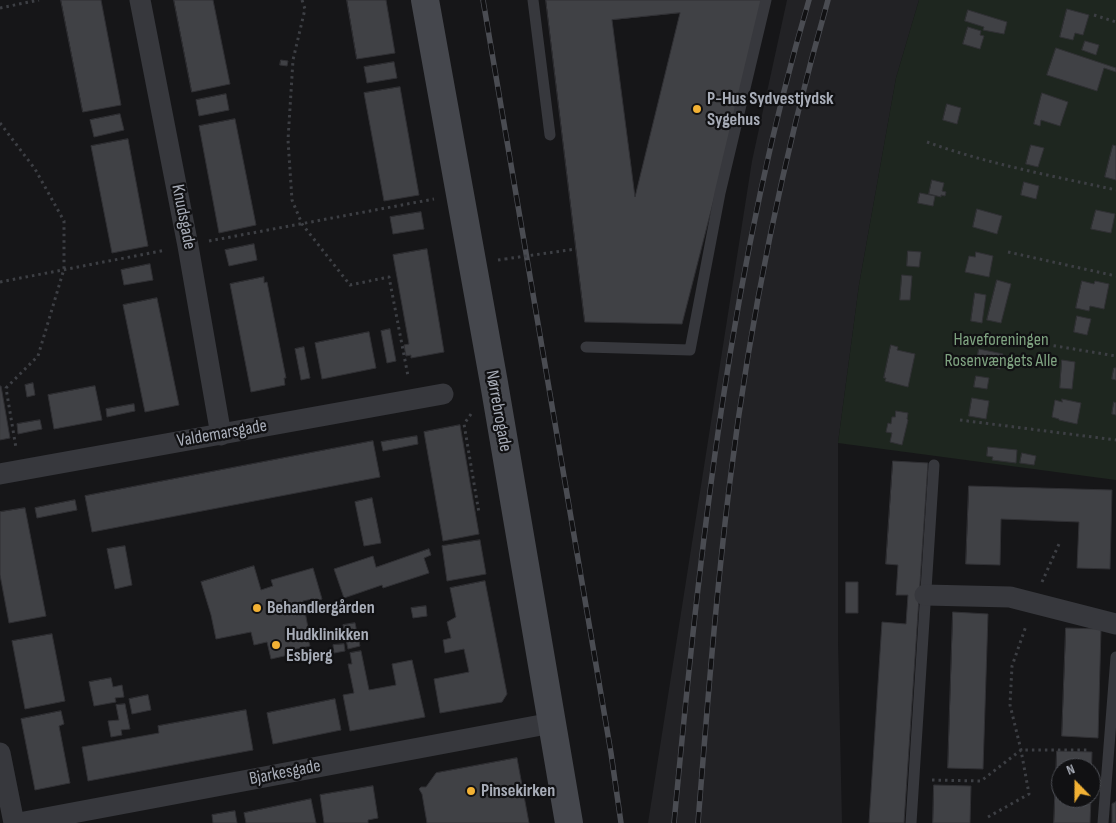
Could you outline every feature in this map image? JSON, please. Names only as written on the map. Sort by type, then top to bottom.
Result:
[{"type":"street","name":"Knudsgade","points":[[140,0],[188,246],[221,435]]},
{"type":"street","name":"Nørrebrogade","points":[[425,0],[494,383],[568,823]]},
{"type":"street","name":"Valdemarsgade","points":[[10,472],[443,394]]},
{"type":"street","points":[[925,596],[1010,597],[1116,624]]},
{"type":"street","name":"Bjarkesgade","points":[[19,823],[552,723]]},
{"type":"street","points":[[0,753],[14,823]]},
{"type":"lane","points":[[533,0],[550,135]]},
{"type":"lane","points":[[586,347],[690,350],[720,193],[766,0]]},
{"type":"lane","points":[[911,823],[934,465]]},
{"type":"lane","points":[[1103,823],[1116,657]]},
{"type":"path","points":[[0,8],[39,0]]},
{"type":"path","points":[[302,0],[305,9],[293,60],[288,140],[292,200],[302,224],[350,285],[389,277],[413,399]]},
{"type":"path","points":[[1094,15],[1116,22]]},
{"type":"path","points":[[0,123],[35,169],[64,221],[64,270],[38,356],[6,388],[10,472]]},
{"type":"path","points":[[927,142],[955,152],[1023,170],[1116,190]]},
{"type":"path","points":[[0,282],[460,194]]},
{"type":"path","points":[[505,259],[576,249]]},
{"type":"path","points":[[1008,252],[1116,276]]},
{"type":"path","points":[[983,334],[1116,356]]},
{"type":"path","points":[[480,514],[464,424],[494,383]]},
{"type":"path","points":[[960,420],[1116,440]]},
{"type":"path","points":[[988,817],[1029,794],[1010,704],[1012,666],[1034,603],[1059,544]]},
{"type":"path","points":[[914,779],[981,781],[1021,750],[1109,750]]},
{"type":"shaded area","points":[[787,0],[919,0],[896,78],[859,285],[838,443],[838,642],[842,823],[648,823],[752,161]]},
{"type":"green space","name":"Haveforeningen Rosenvængets Alle","points":[[919,0],[1116,0],[1116,480],[838,443],[859,285],[896,78]]},
{"type":"building","points":[[61,0],[101,0],[121,105],[83,112]]},
{"type":"building","points":[[174,0],[213,0],[230,84],[192,92]]},
{"type":"building","points":[[347,0],[386,0],[395,53],[357,59]]},
{"type":"building","name":"P-Hus Sydvestjydsk Sygehus","points":[[546,0],[765,0],[682,324],[585,322]],"holes":[[[680,13],[635,197],[612,20]]]},
{"type":"building","points":[[1067,9],[1089,15],[1083,35],[1075,33],[1073,40],[1060,37]]},
{"type":"building","points":[[968,10],[1007,22],[1004,34],[983,30],[984,27],[965,21]]},
{"type":"building","points":[[968,27],[981,31],[980,35],[984,36],[980,49],[963,44]]},
{"type":"building","points":[[1085,41],[1099,45],[1096,55],[1082,50]]},
{"type":"building","points":[[1056,48],[1116,68],[1116,72],[1104,68],[1097,91],[1047,75]]},
{"type":"building","points":[[281,60],[288,61],[287,66],[280,65]]},
{"type":"building","points":[[394,62],[397,78],[367,83],[364,67]]},
{"type":"building","points":[[400,87],[419,195],[384,201],[364,93]]},
{"type":"building","points":[[1042,93],[1068,102],[1060,126],[1041,120],[1040,126],[1034,124]]},
{"type":"building","points":[[226,94],[229,110],[199,116],[196,100]]},
{"type":"building","points":[[947,104],[961,108],[957,124],[943,120]]},
{"type":"building","points":[[120,114],[124,130],[94,137],[90,120]]},
{"type":"building","points":[[235,119],[256,225],[219,233],[199,126]]},
{"type":"building","points":[[128,139],[148,246],[112,253],[91,146]]},
{"type":"building","points":[[1031,145],[1044,148],[1038,167],[1026,164]]},
{"type":"building","points":[[1113,145],[1116,146],[1116,180],[1105,177]]},
{"type":"building","points":[[932,180],[944,183],[942,191],[946,192],[945,196],[929,194]]},
{"type":"building","points":[[1024,182],[1039,186],[1036,199],[1021,195]]},
{"type":"building","points":[[920,193],[935,196],[933,206],[918,203]]},
{"type":"building","points":[[977,209],[1002,216],[997,234],[973,227]]},
{"type":"building","points":[[1096,210],[1115,214],[1111,233],[1091,229]]},
{"type":"building","points":[[421,212],[424,229],[393,234],[390,217]]},
{"type":"building","points":[[254,244],[257,260],[229,266],[225,250]]},
{"type":"building","points":[[427,249],[444,352],[411,358],[411,355],[406,356],[404,345],[409,344],[393,255]]},
{"type":"building","points":[[908,251],[921,252],[919,267],[907,266]]},
{"type":"building","points":[[976,252],[993,256],[989,277],[965,272],[969,256],[975,257]]},
{"type":"building","points":[[150,264],[153,280],[124,285],[121,270]]},
{"type":"building","points":[[902,275],[912,276],[910,300],[900,300]]},
{"type":"building","points":[[264,277],[264,283],[267,282],[286,378],[284,378],[285,385],[251,392],[230,284]]},
{"type":"building","points":[[997,280],[1011,284],[1001,323],[987,320]]},
{"type":"building","points":[[1082,281],[1094,284],[1095,281],[1109,284],[1104,309],[1090,306],[1089,311],[1076,308]]},
{"type":"building","points":[[975,293],[986,295],[982,323],[971,321]]},
{"type":"building","points":[[157,298],[179,405],[145,412],[123,305]]},
{"type":"building","points":[[1077,316],[1091,319],[1087,335],[1074,332]]},
{"type":"building","points":[[390,329],[396,361],[387,363],[381,331]]},
{"type":"building","points":[[369,332],[376,368],[322,379],[315,343]]},
{"type":"building","points":[[891,345],[898,347],[897,350],[915,354],[908,387],[885,381]]},
{"type":"building","points":[[304,347],[310,378],[301,380],[295,349]]},
{"type":"building","points":[[979,349],[1003,354],[1000,369],[976,364]]},
{"type":"building","points":[[1062,360],[1075,362],[1072,389],[1060,388]]},
{"type":"building","points":[[1114,368],[1116,368],[1116,380],[1112,379]]},
{"type":"building","points":[[976,376],[989,378],[987,389],[974,387]]},
{"type":"building","points":[[33,383],[35,395],[27,397],[25,385]]},
{"type":"building","points":[[0,386],[10,438],[0,440]]},
{"type":"building","points":[[95,386],[102,420],[54,429],[48,395]]},
{"type":"building","points":[[972,398],[989,401],[986,419],[969,416]]},
{"type":"building","points":[[1062,399],[1081,403],[1077,424],[1052,417],[1055,400],[1062,402]]},
{"type":"building","points":[[1114,402],[1116,403],[1116,415],[1112,414]]},
{"type":"building","points":[[134,404],[135,411],[107,417],[106,409]]},
{"type":"building","points":[[896,411],[908,413],[902,445],[890,442],[892,433],[886,432],[888,423],[891,424],[892,417],[895,417]]},
{"type":"building","points":[[40,420],[42,429],[18,434],[17,424]]},
{"type":"building","points":[[460,425],[479,534],[443,541],[424,432]]},
{"type":"building","points":[[417,436],[418,444],[383,451],[381,442]]},
{"type":"building","points":[[373,441],[380,477],[92,532],[85,496]]},
{"type":"building","points":[[988,447],[1017,450],[1016,463],[992,460],[993,457],[987,456]]},
{"type":"building","points":[[1022,453],[1036,456],[1034,465],[1020,463]]},
{"type":"building","points":[[893,461],[928,463],[904,823],[869,823],[882,622],[906,624],[908,595],[896,595],[898,565],[886,564]]},
{"type":"building","points":[[969,486],[1112,490],[1110,569],[1077,568],[1079,522],[1001,519],[1000,565],[966,564]]},
{"type":"building","points":[[372,498],[381,543],[364,546],[355,502]]},
{"type":"building","points":[[75,500],[77,510],[37,518],[35,508]]},
{"type":"building","points":[[25,508],[46,616],[9,623],[0,575],[0,512]]},
{"type":"building","points":[[480,540],[486,574],[447,581],[442,546]]},
{"type":"building","points":[[125,546],[132,585],[115,589],[107,549]]},
{"type":"building","points":[[429,549],[431,555],[424,558],[429,573],[383,588],[382,585],[344,598],[334,569],[373,556],[376,567]]},
{"type":"building","name":"Behandlergården","points":[[254,566],[261,590],[273,586],[271,580],[313,568],[322,599],[313,602],[312,599],[303,601],[310,646],[292,650],[293,654],[271,659],[267,642],[254,645],[251,632],[216,639],[201,582]]},
{"type":"building","points":[[485,581],[507,694],[502,702],[440,713],[434,679],[469,672],[464,649],[445,653],[443,640],[451,638],[447,622],[456,617],[450,588]]},
{"type":"building","points":[[846,582],[858,582],[858,613],[846,613]]},
{"type":"building","points":[[426,606],[427,616],[413,618],[411,608]]},
{"type":"building","points":[[953,612],[988,614],[983,769],[948,768]]},
{"type":"building","points":[[355,623],[360,646],[348,649],[343,625]]},
{"type":"building","points":[[1066,628],[1101,629],[1098,738],[1062,736]]},
{"type":"building","points":[[52,634],[65,701],[25,709],[12,641]]},
{"type":"building","points":[[344,644],[345,651],[334,653],[333,645]]},
{"type":"building","points":[[361,651],[369,690],[396,685],[392,664],[412,660],[425,717],[350,731],[343,695],[354,693],[348,664],[352,664],[350,653]]},
{"type":"building","points":[[111,678],[113,687],[122,685],[124,697],[115,698],[116,702],[94,706],[89,682]]},
{"type":"building","points":[[148,695],[151,710],[132,714],[129,699]]},
{"type":"building","points":[[335,699],[341,730],[273,744],[267,713]]},
{"type":"building","points":[[125,704],[130,729],[121,730],[122,735],[111,737],[108,721],[119,720],[116,705]]},
{"type":"building","points":[[246,710],[253,750],[88,781],[82,747],[159,733],[158,726]]},
{"type":"building","points":[[61,711],[64,724],[59,726],[70,783],[35,790],[21,719]]},
{"type":"building","points":[[1057,751],[1092,752],[1092,758],[1057,758]]},
{"type":"building","name":"Pinsekirken","points":[[517,758],[529,823],[427,823],[422,794],[419,789],[426,787],[436,773]]},
{"type":"building","points":[[934,785],[971,786],[970,823],[933,823]]},
{"type":"building","points":[[373,786],[378,818],[368,820],[368,823],[324,823],[320,795]]},
{"type":"building","points":[[311,799],[316,823],[246,823],[244,813]]},
{"type":"building","points":[[1116,802],[1116,823],[1112,823],[1112,804]]},
{"type":"building","points":[[1055,808],[1091,808],[1090,823],[1054,823]]},
{"type":"building","points":[[235,811],[237,823],[213,823],[212,815]]},
{"type":"railway","points":[[483,0],[611,753],[621,823]]},
{"type":"railway","points":[[674,823],[707,512],[738,305],[758,202],[809,0]]},
{"type":"railway","points":[[698,823],[720,566],[747,360],[782,178],[828,0]]},
{"type":"place","name":"P-Hus Sydvestjydsk Sygehus","points":[[697,109]]},
{"type":"place","name":"Behandlergården","points":[[257,608]]},
{"type":"place","name":"Hudklinikken Esbjerg","points":[[276,645]]},
{"type":"place","name":"Pinsekirken","points":[[471,791]]}]
